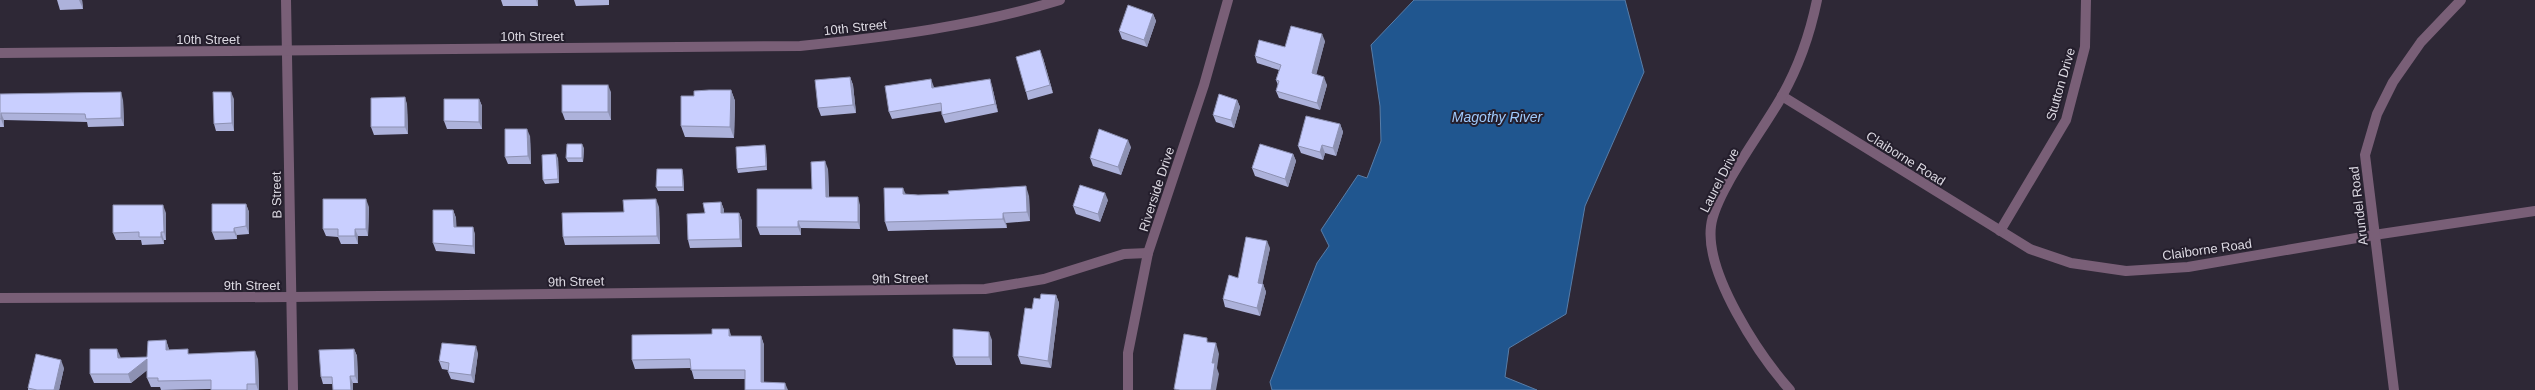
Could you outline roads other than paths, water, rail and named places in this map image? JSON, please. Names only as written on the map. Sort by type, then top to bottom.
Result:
[{"type":"street","name":"B Street","points":[[286,0],[293,390]]},
{"type":"street","name":"10th Street","points":[[0,53],[800,46],[898,36],[1020,12],[1060,0]]},
{"type":"street","name":"Riverside Drive","points":[[1128,390],[1128,353],[1148,253],[1204,85],[1228,0]]},
{"type":"street","name":"Laurel Drive","points":[[1790,390],[1775,373],[1737,313],[1720,280],[1711,226],[1731,180],[1782,96],[1802,55],[1818,0]]},
{"type":"street","name":"Stutton Drive","points":[[2000,231],[2066,120],[2085,48],[2086,0]]},
{"type":"street","name":"Arundel Road","points":[[2394,390],[2365,155],[2377,114],[2393,82],[2421,42],[2460,0]]},
{"type":"street","name":"Claiborne Road","points":[[1782,96],[2030,249],[2072,263],[2126,271],[2188,267],[2374,235],[2535,211]]},
{"type":"street","name":"9th Street","points":[[0,298],[291,297],[985,289],[1044,279],[1124,254],[1148,253]]},
{"type":"water","name":"Magothy River","points":[[1414,0],[1625,0],[1644,72],[1585,206],[1566,314],[1509,348],[1505,377],[1537,390],[1272,390],[1270,382],[1317,263],[1329,246],[1321,230],[1358,175],[1367,178],[1381,141],[1380,106],[1371,45]]}]
